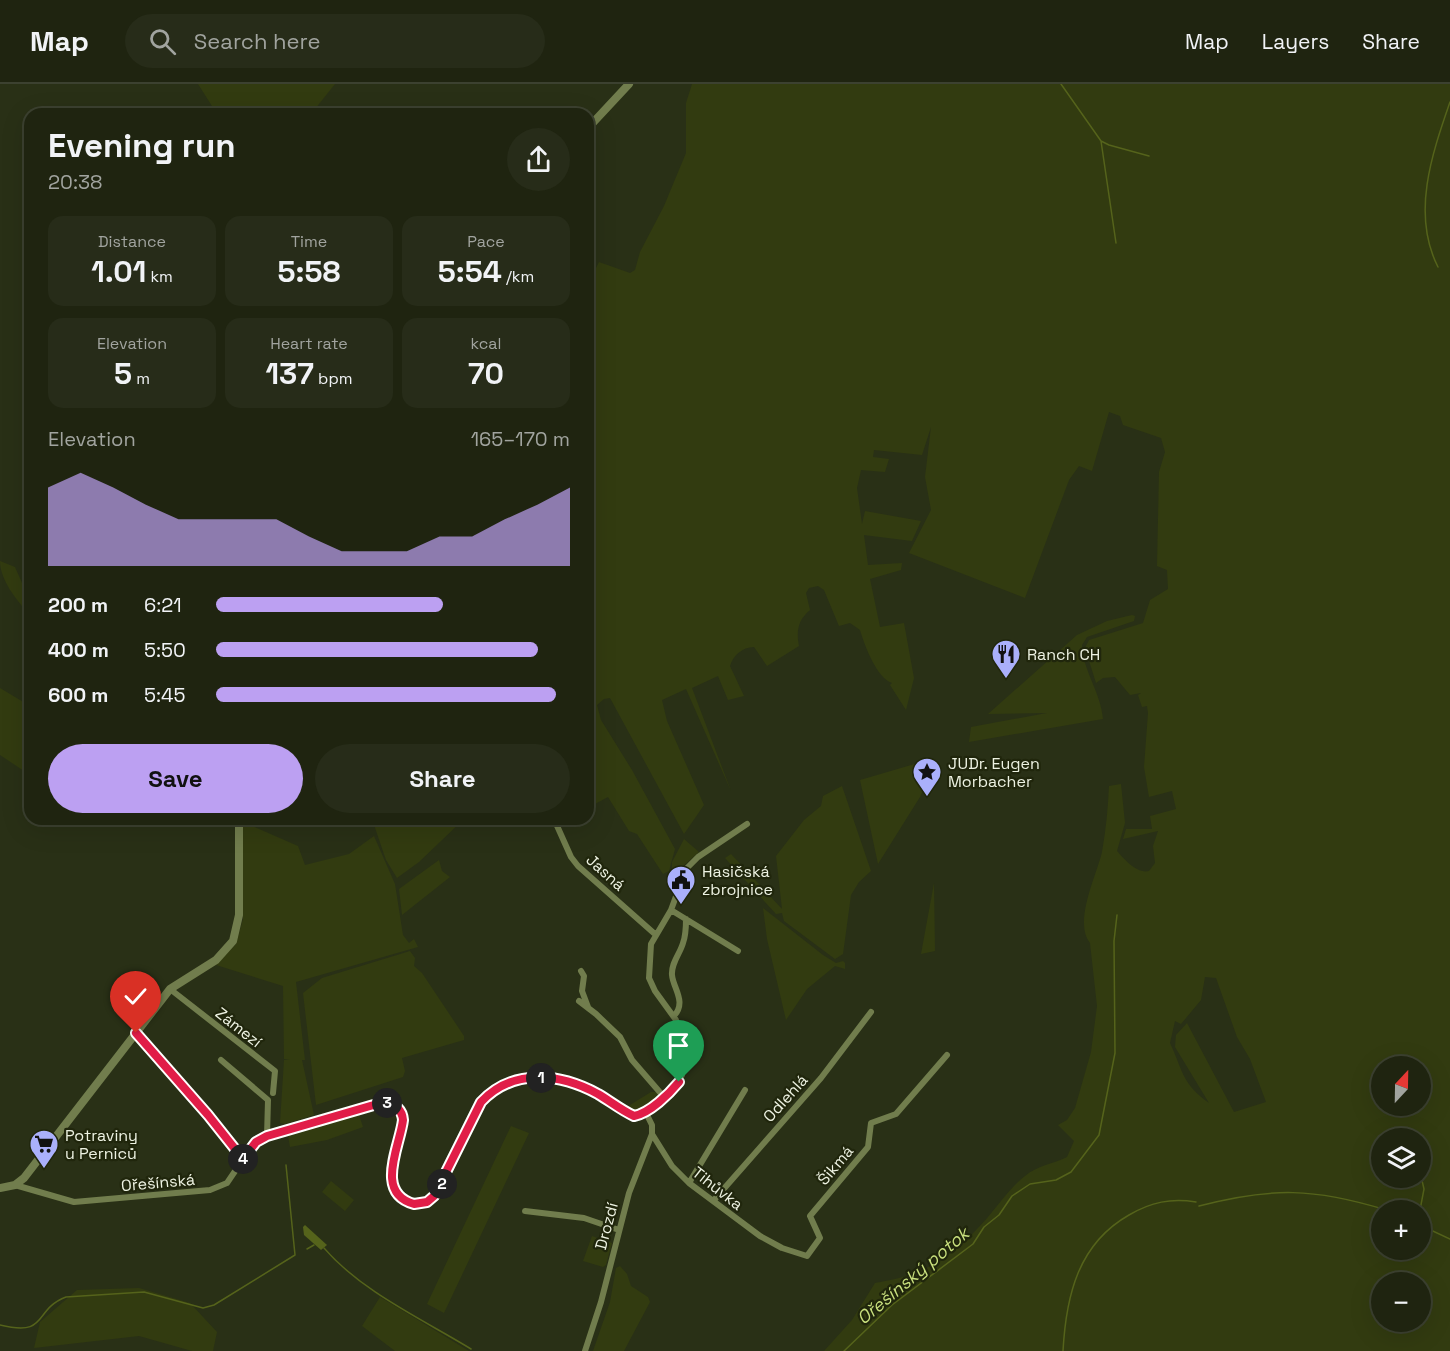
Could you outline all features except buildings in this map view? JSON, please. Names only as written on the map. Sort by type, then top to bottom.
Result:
[{"type":"street","points":[[594,122],[629,84]]},
{"type":"street","points":[[652,1134],[652,1125],[645,1111],[679,1082],[681,1075],[674,1016],[655,991],[649,978],[648,955],[656,934],[671,910],[683,874],[692,862],[747,824]]},
{"type":"street","points":[[0,1188],[15,1185],[32,1169],[170,989],[216,960],[227,949],[232,941],[238,920],[239,825]]},
{"type":"street","name":"Jasná","points":[[557,825],[571,857],[578,866],[656,934]]},
{"type":"street","points":[[671,910],[738,951]]},
{"type":"street","points":[[674,1016],[679,1008],[678,988],[673,981],[672,968],[684,942],[686,919]]},
{"type":"street","points":[[581,971],[584,976],[582,991],[588,1007]]},
{"type":"street","name":"Zámezí","points":[[170,989],[275,1071],[273,1093]]},
{"type":"street","points":[[579,1001],[620,1037],[632,1060],[664,1097]]},
{"type":"street","name":"Odlehlá","points":[[714,1200],[821,1078],[871,1012]]},
{"type":"street","points":[[136,1033],[208,1115],[243,1159]]},
{"type":"street","name":"Šikmá","points":[[782,1248],[804,1256],[811,1253],[820,1238],[810,1216],[868,1147],[871,1123],[896,1114],[947,1055]]},
{"type":"street","points":[[221,1060],[268,1100],[267,1136]]},
{"type":"street","name":"Ořešínská","points":[[15,1185],[74,1202],[203,1192],[227,1183],[256,1142],[267,1136],[384,1102],[394,1105],[401,1112],[403,1120],[392,1163],[393,1184],[402,1199],[420,1204],[427,1202],[440,1189],[481,1102],[490,1092],[507,1083],[526,1077],[564,1081],[591,1091],[634,1116],[645,1111]]},
{"type":"street","points":[[689,1183],[745,1090]]},
{"type":"street","name":"Tihůvka","points":[[652,1134],[672,1166],[689,1183],[714,1200],[742,1224],[782,1248]]},
{"type":"street","name":"Drozdí","points":[[585,1351],[602,1302],[631,1186],[652,1134]]},
{"type":"street","points":[[525,1211],[584,1218],[619,1230]]},
{"type":"shaded area","points":[[198,84],[335,84],[316,108],[213,108]]},
{"type":"shaded area","points":[[692,84],[1450,84],[1450,1351],[824,1351],[852,1320],[875,1283],[909,1275],[938,1262],[951,1253],[975,1231],[1020,1180],[1035,1169],[1067,1157],[1074,1141],[1058,1125],[1067,1120],[1075,1108],[1091,1052],[1097,1006],[1090,943],[1085,934],[1084,923],[1088,898],[1102,852],[1109,786],[1121,784],[1125,823],[1117,851],[1132,866],[1140,870],[1149,871],[1155,863],[1153,846],[1158,831],[1123,839],[1126,829],[1152,829],[1150,816],[1176,809],[1172,791],[1149,797],[1144,767],[1148,713],[1147,706],[1142,707],[1138,695],[1141,693],[1130,695],[1115,677],[1103,678],[1096,683],[1085,648],[1089,640],[1143,623],[1150,600],[1168,589],[1167,570],[1157,566],[1159,472],[1165,452],[1161,438],[1123,425],[1120,416],[1109,412],[1092,471],[1079,466],[1069,480],[1025,598],[909,553],[931,510],[925,477],[931,427],[922,455],[874,450],[873,457],[889,459],[885,472],[861,470],[857,488],[862,524],[865,511],[921,521],[912,541],[864,535],[868,565],[902,563],[901,570],[870,579],[880,627],[904,623],[914,678],[906,710],[890,685],[892,683],[881,675],[872,661],[860,630],[850,623],[839,626],[824,590],[818,586],[809,588],[806,593],[810,610],[799,626],[799,646],[767,666],[754,647],[742,650],[733,659],[730,666],[744,696],[728,700],[718,676],[692,688],[731,791],[686,689],[662,700],[667,721],[704,805],[684,834],[610,698],[604,699],[597,705],[601,720],[632,770],[675,849],[669,871],[663,874],[637,834],[629,831],[608,797],[594,803],[594,272],[599,262],[630,273],[635,270],[640,252],[664,206],[686,153],[686,103]],"holes":[[[1205,977],[1216,978],[1237,1037],[1250,1059],[1266,1102],[1234,1112],[1187,1023],[1176,1035],[1175,1047],[1209,1103],[1188,1083],[1170,1043],[1175,1021],[1181,1024],[1201,1000]]]},
{"type":"shaded area","points":[[0,561],[15,567],[24,587],[24,608],[6,583]]},
{"type":"shaded area","points":[[1135,616],[1134,621],[1087,637],[1082,645],[1085,664],[1102,709],[1103,719],[969,742],[971,727],[1047,713],[988,714],[1077,635],[1107,621]]},
{"type":"shaded area","points":[[0,688],[24,702],[24,771],[0,755]]},
{"type":"shaded area","points":[[918,763],[923,768],[924,788],[878,864],[860,780]]},
{"type":"shaded area","points":[[842,786],[871,871],[859,882],[851,895],[843,954],[835,959],[784,921],[782,913],[776,914],[725,858],[731,854],[782,909],[776,856],[804,820],[821,806],[823,796]]},
{"type":"shaded area","points":[[243,825],[250,825],[298,846],[305,865],[349,854],[374,836],[395,884],[403,935],[409,943],[414,939],[418,947],[296,982],[305,1060],[302,1060],[314,1115],[285,1124],[280,1123],[284,1060],[290,1060],[284,1059],[283,986],[216,965],[236,944],[243,919]]},
{"type":"shaded area","points":[[374,825],[458,825],[419,862],[397,878],[386,860]]},
{"type":"shaded area","points":[[684,839],[699,852],[682,867],[676,878],[672,875],[672,862]]},
{"type":"shaded area","points":[[439,860],[442,871],[450,877],[402,915],[399,889]]},
{"type":"shaded area","points":[[934,883],[935,951],[921,954]]},
{"type":"shaded area","points":[[763,908],[823,955],[836,963],[843,961],[845,963],[845,969],[835,966],[807,989],[786,1020],[767,939]]},
{"type":"shaded area","points":[[410,951],[415,958],[414,966],[422,973],[464,1036],[464,1040],[402,1058],[405,1071],[403,1077],[316,1105],[303,993],[322,978]]},
{"type":"shaded area","points":[[651,1092],[657,1092],[658,1097],[637,1112],[629,1111],[630,1105]]},
{"type":"shaded area","points":[[359,1115],[363,1127],[327,1140],[290,1147],[288,1136]]},
{"type":"shaded area","points":[[511,1126],[529,1133],[444,1313],[427,1304]]},
{"type":"shaded area","points":[[331,1181],[354,1200],[345,1211],[322,1192]]},
{"type":"shaded area","points":[[305,1225],[327,1245],[321,1250],[304,1235]]},
{"type":"shaded area","points":[[592,1236],[612,1243],[606,1265],[603,1267],[583,1261]]},
{"type":"shaded area","points":[[620,1266],[627,1274],[631,1286],[648,1297],[650,1302],[624,1351],[593,1351],[610,1302],[616,1268]]},
{"type":"shaded area","points":[[139,1288],[190,1303],[217,1332],[213,1351],[192,1351],[139,1336],[34,1348],[40,1322],[77,1290]]},
{"type":"shaded area","points":[[380,1297],[469,1351],[395,1351],[362,1326]]},
{"type":"waterway","points":[[1061,84],[1101,141],[1116,243]]},
{"type":"waterway","points":[[1438,267],[1430,247],[1425,205],[1431,163],[1450,102]]},
{"type":"waterway","points":[[1101,141],[1149,156]]},
{"type":"waterway","name":"Ořešínský potok","points":[[844,1351],[892,1305],[973,1244],[984,1227],[999,1215],[1012,1196],[1030,1184],[1056,1180],[1071,1172],[1099,1135],[1115,1053],[1114,941],[1117,915]]},
{"type":"waterway","points":[[0,1325],[27,1328],[34,1325],[55,1302],[66,1297],[144,1292],[203,1308],[214,1305],[295,1255],[286,1165]]},
{"type":"waterway","points":[[1422,1200],[1424,1188]]},
{"type":"waterway","points":[[1199,1206],[1271,1193],[1315,1194],[1371,1206]]},
{"type":"waterway","points":[[1063,1351],[1067,1311],[1072,1291],[1086,1256],[1098,1241],[1112,1227],[1145,1207],[1170,1201],[1196,1202]]},
{"type":"waterway","points":[[1431,1230],[1450,1239]]},
{"type":"waterway","points":[[307,1249],[314,1245]]},
{"type":"waterway","points":[[324,1248],[339,1264],[374,1291],[471,1349]]},
{"type":"place","name":"Ranch CH","points":[[1006,680]]},
{"type":"place","name":"JUDr. Eugen Morbacher","points":[[927,798]]},
{"type":"place","name":"Hasičská zbrojnice","points":[[681,906]]},
{"type":"place","name":"Potraviny u Perniců","points":[[44,1170]]},
{"type":"route","points":[[136,1033],[208,1115],[243,1159],[256,1142],[279,1131],[384,1102],[394,1105],[401,1112],[403,1125],[392,1163],[393,1184],[402,1199],[414,1204],[427,1202],[440,1189],[481,1102],[490,1092],[507,1083],[526,1077],[564,1081],[601,1096],[634,1116],[642,1113],[671,1092],[679,1082]]}]
